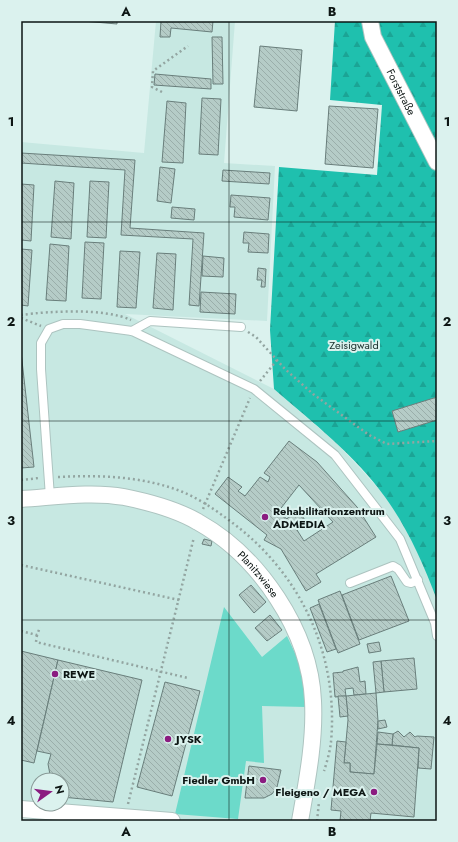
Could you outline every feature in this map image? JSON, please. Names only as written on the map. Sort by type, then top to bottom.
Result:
[{"type":"street","name":"Forststraße","points":[[370,21],[373,37],[437,162]]},
{"type":"street","name":"Planitzwiese","points":[[21,499],[85,495],[122,497],[161,506],[198,522],[226,541],[266,583],[288,614],[308,660],[313,700],[313,736],[300,821]]},
{"type":"street","points":[[21,809],[125,816],[172,821]]},
{"type":"lane","points":[[132,331],[150,321],[241,327]]},
{"type":"lane","points":[[50,497],[41,369],[41,343],[49,329],[63,324],[80,324],[132,331],[254,389],[335,454],[400,539],[435,623],[437,636]]},
{"type":"lane","points":[[350,583],[393,566],[398,569],[407,582],[411,583],[418,580]]},
{"type":"path","points":[[162,92],[152,87],[153,71],[188,46]]},
{"type":"path","points":[[21,318],[49,329]]},
{"type":"path","points":[[241,327],[256,338],[313,394],[370,435],[387,444],[437,441]]},
{"type":"path","points":[[125,816],[198,522],[254,389],[277,360]]},
{"type":"path","points":[[21,480],[49,477],[109,477],[142,480],[176,489],[206,503],[243,530],[275,560],[297,592],[315,631],[327,665],[332,697],[331,742],[323,776]]},
{"type":"path","points":[[21,565],[179,600]]},
{"type":"path","points":[[40,627],[36,642],[70,649],[138,668],[188,678]]},
{"type":"path","points":[[21,631],[37,635]]},
{"type":"path","points":[[105,659],[106,654]]},
{"type":"path","points":[[138,668],[139,663]]},
{"type":"path","points":[[317,821],[320,798]]},
{"type":"shaded area","points":[[156,21],[235,21],[224,163],[275,166],[267,321],[125,314],[274,389],[335,442],[359,467],[385,496],[407,530],[425,568],[437,600],[437,821],[101,821],[21,816],[21,142],[144,153]]},
{"type":"green space","name":"Zeisigwald","points":[[335,21],[437,21],[437,600],[408,534],[385,497],[361,467],[333,440],[274,389],[270,330],[279,167],[377,175],[382,105],[330,100]]},
{"type":"green space","points":[[224,607],[262,657],[287,636],[302,668],[306,707],[262,706],[264,763],[246,761],[238,819],[175,814]]},
{"type":"building","points":[[83,21],[117,21],[117,24]]},
{"type":"building","points":[[161,21],[213,21],[212,32],[171,28],[170,37],[160,37]]},
{"type":"building","points":[[212,37],[222,37],[223,84],[213,84]]},
{"type":"building","points":[[260,46],[302,50],[297,111],[254,107]]},
{"type":"building","points":[[155,74],[211,79],[211,89],[154,85]]},
{"type":"building","points":[[202,98],[221,99],[218,155],[199,154]]},
{"type":"building","points":[[167,101],[186,103],[183,163],[162,162]]},
{"type":"building","points":[[329,106],[378,109],[373,168],[325,164]]},
{"type":"building","points":[[21,153],[135,160],[130,228],[204,233],[199,306],[189,305],[193,239],[121,235],[125,170],[21,163]]},
{"type":"building","points":[[160,167],[175,169],[171,203],[157,201]]},
{"type":"building","points":[[223,170],[270,173],[269,184],[222,181]]},
{"type":"building","points":[[55,181],[74,183],[71,239],[51,237]]},
{"type":"building","points":[[90,181],[109,182],[106,238],[87,237]]},
{"type":"building","points":[[21,184],[34,185],[31,241],[21,240]]},
{"type":"building","points":[[231,195],[270,198],[268,220],[234,217],[235,207],[230,207]]},
{"type":"building","points":[[172,207],[195,209],[194,220],[171,218]]},
{"type":"building","points":[[244,232],[269,234],[268,253],[248,252],[249,243],[243,243]]},
{"type":"building","points":[[85,242],[104,243],[101,299],[82,298]]},
{"type":"building","points":[[50,244],[69,246],[66,301],[46,300]]},
{"type":"building","points":[[21,249],[32,250],[28,306],[21,305]]},
{"type":"building","points":[[120,251],[140,252],[136,308],[117,307]]},
{"type":"building","points":[[157,253],[176,254],[173,310],[153,308]]},
{"type":"building","points":[[203,256],[224,258],[223,277],[202,276]]},
{"type":"building","points":[[258,268],[266,269],[265,287],[261,287],[262,280],[257,280]]},
{"type":"building","points":[[201,292],[236,294],[235,314],[200,312]]},
{"type":"building","points":[[21,352],[34,467],[21,468]]},
{"type":"building","points":[[437,397],[437,420],[398,432],[392,411]]},
{"type":"building","name":"Rehabilitationzentrum ADMEDIA","points":[[289,441],[317,462],[357,507],[376,537],[316,574],[321,582],[306,591],[281,549],[264,540],[267,535],[215,494],[228,477],[242,487],[238,491],[245,496],[260,477],[268,482],[270,477],[264,473]],"holes":[[[299,485],[333,522],[304,541],[297,530],[308,524],[302,516],[295,509],[287,519],[278,512]]]},
{"type":"building","points":[[204,539],[212,541],[211,546],[202,544]]},
{"type":"building","points":[[391,576],[409,621],[359,640],[342,595]]},
{"type":"building","points":[[251,585],[266,602],[254,613],[239,595]]},
{"type":"building","points":[[340,591],[360,644],[338,653],[318,600]]},
{"type":"building","points":[[319,604],[336,649],[327,652],[310,608]]},
{"type":"building","points":[[270,615],[282,630],[267,641],[255,628]]},
{"type":"building","points":[[379,642],[381,651],[369,653],[367,644]]},
{"type":"building","points":[[21,651],[58,660],[34,763],[21,760]]},
{"type":"building","points":[[414,658],[417,689],[384,692],[381,661]]},
{"type":"building","points":[[58,660],[142,680],[113,802],[70,798],[70,772],[50,772],[48,764],[51,754],[37,751]]},
{"type":"building","points":[[381,661],[384,692],[376,693],[373,662]]},
{"type":"building","points":[[358,667],[360,682],[365,681],[366,694],[354,695],[353,688],[345,689],[346,696],[335,697],[333,673],[343,672]]},
{"type":"building","name":"JYSK","points":[[165,682],[200,691],[172,796],[137,787]]},
{"type":"building","points":[[376,693],[378,721],[374,774],[350,772],[350,763],[344,763],[348,720],[346,696]]},
{"type":"building","points":[[338,696],[346,696],[348,716],[340,717]]},
{"type":"building","points":[[385,720],[387,727],[378,729],[378,721]]},
{"type":"building","points":[[398,731],[404,737],[410,732],[415,737],[434,737],[431,769],[418,768],[419,748],[392,745],[393,734]]},
{"type":"building","points":[[378,732],[393,734],[392,745],[377,744]]},
{"type":"building","name":"Fleigeno / MEGA","points":[[337,741],[346,742],[344,763],[350,763],[350,772],[374,774],[377,744],[419,748],[414,817],[371,813],[370,821],[340,821],[341,811],[331,810]]},
{"type":"building","name":"Fiedler GmbH","points":[[249,766],[281,770],[277,787],[272,794],[264,798],[245,798]]},
{"type":"place","name":"Rehabilitationzentrum ADMEDIA","points":[[265,517]]},
{"type":"place","name":"REWE","points":[[55,674]]},
{"type":"place","name":"JYSK","points":[[168,739]]},
{"type":"place","name":"Fiedler GmbH","points":[[263,780]]},
{"type":"place","name":"Fleigeno / MEGA","points":[[374,792]]}]
